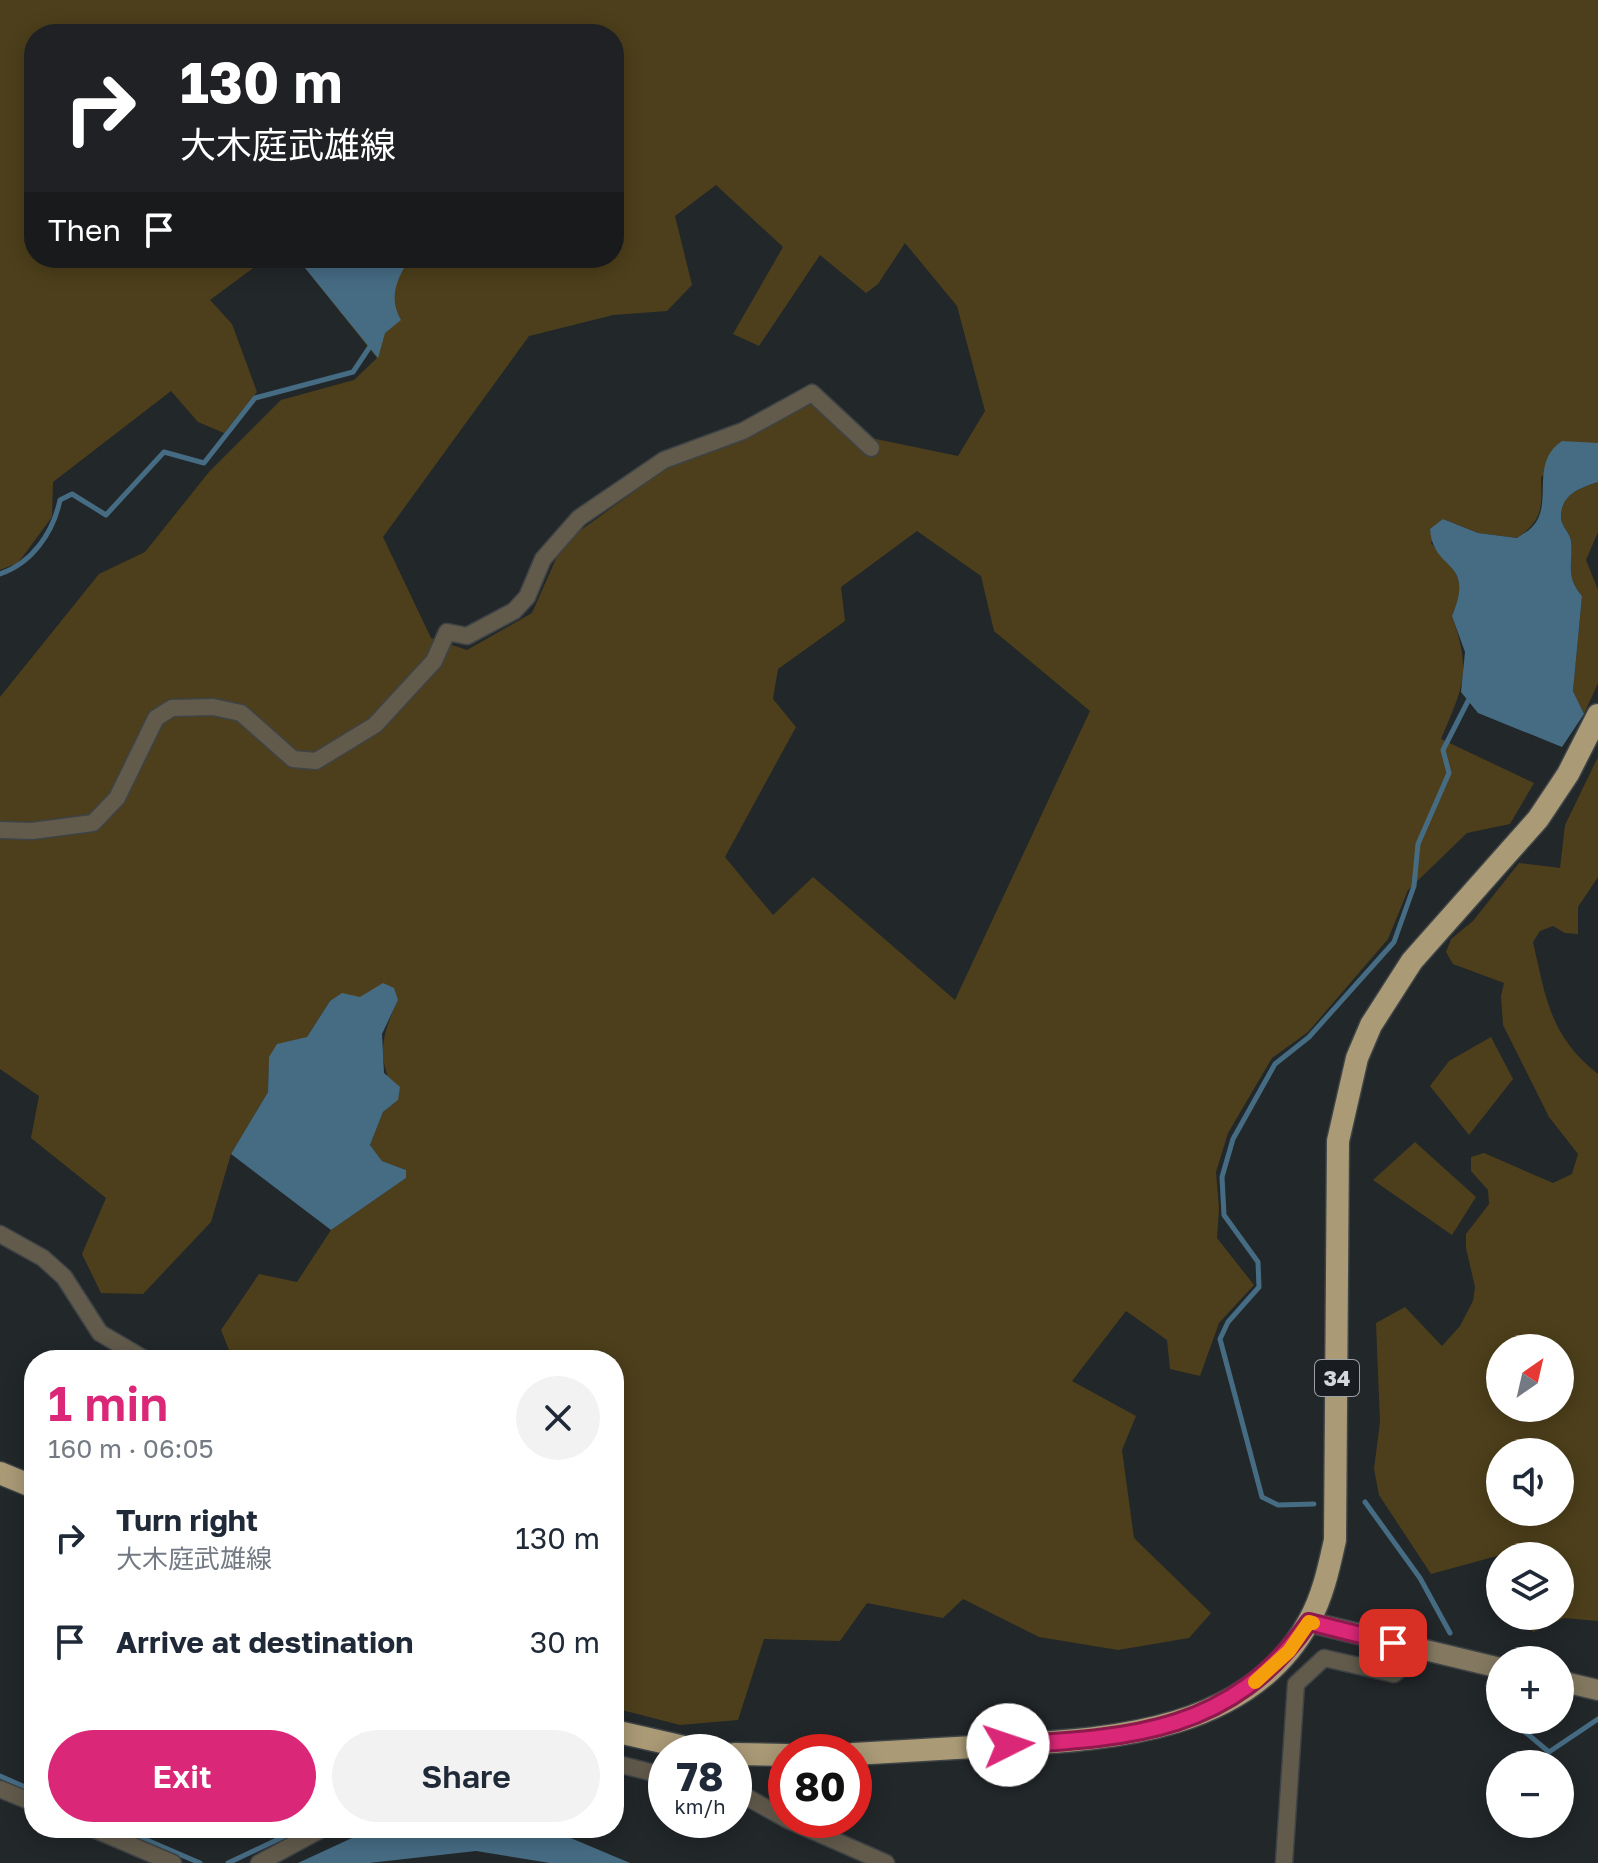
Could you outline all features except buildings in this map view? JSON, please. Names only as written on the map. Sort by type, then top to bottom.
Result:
[{"type":"highway","name":"34","points":[[872,1753],[1089,1740],[1167,1726],[1201,1714],[1259,1679],[1289,1651],[1309,1622],[1329,1565],[1336,1524],[1338,1141],[1357,1058],[1371,1025],[1412,961],[1538,819],[1568,774],[1598,715]]},
{"type":"highway","points":[[0,1473],[24,1483]]},
{"type":"highway","points":[[624,1733],[648,1739]]},
{"type":"main road","points":[[1309,1622],[1486,1665]]},
{"type":"main road","points":[[1574,1684],[1598,1690]]},
{"type":"street","points":[[0,830],[32,831],[93,823],[117,798],[156,718],[172,708],[213,707],[241,713],[293,759],[316,761],[375,725],[434,661],[447,632],[467,636],[514,611],[527,597],[543,559],[579,518],[664,460],[743,431],[812,393],[871,448]]},
{"type":"street","points":[[0,1234],[43,1258],[64,1277],[100,1333],[129,1350]]},
{"type":"street","points":[[1284,1863],[1296,1684],[1324,1658],[1394,1674],[1421,1651]]},
{"type":"street","points":[[624,1766],[648,1772]]},
{"type":"street","points":[[0,1789],[24,1799]]},
{"type":"street","points":[[114,1838],[173,1863]]},
{"type":"street","points":[[259,1863],[305,1838]]},
{"type":"street","points":[[828,1838],[886,1863]]},
{"type":"shaded area","points":[[0,0],[1598,0],[1598,443],[1541,477],[1539,512],[1532,525],[1517,538],[1478,533],[1443,519],[1431,543],[1453,569],[1459,583],[1452,616],[1462,652],[1462,679],[1441,739],[1534,783],[1510,824],[1467,833],[1408,890],[1388,939],[1308,1032],[1272,1058],[1228,1133],[1216,1172],[1219,1209],[1217,1238],[1254,1285],[1219,1323],[1200,1376],[1170,1369],[1167,1340],[1126,1311],[1072,1381],[1136,1416],[1122,1450],[1134,1538],[1211,1613],[1189,1638],[1118,1650],[1039,1637],[963,1599],[943,1618],[867,1603],[840,1641],[764,1639],[738,1720],[680,1725],[624,1711],[624,1350],[229,1350],[221,1330],[259,1274],[297,1282],[331,1230],[406,1178],[406,1170],[382,1161],[370,1145],[383,1112],[398,1100],[386,1073],[383,1050],[387,1027],[398,1000],[360,997],[330,1001],[307,1037],[269,1057],[268,1092],[231,1154],[211,1222],[143,1294],[101,1293],[82,1254],[106,1198],[31,1138],[39,1096],[0,1069],[0,697],[99,574],[145,552],[209,472],[281,400],[354,380],[377,358],[305,268],[624,268],[624,24],[24,24],[24,268],[253,268],[210,300],[232,324],[257,392],[224,433],[198,422],[171,391],[53,482],[52,517],[18,563],[0,570]],"holes":[[[716,185],[783,247],[733,334],[759,346],[820,255],[866,293],[878,284],[905,243],[957,306],[985,411],[958,456],[871,438],[827,397],[664,470],[563,543],[532,613],[467,650],[431,638],[383,537],[529,336],[613,315],[667,311],[692,285],[675,216]],[[917,531],[981,576],[994,631],[1090,711],[955,1000],[813,877],[773,915],[725,857],[796,727],[773,699],[778,669],[845,621],[841,587]]]},
{"type":"shaded area","points":[[1598,482],[1598,532],[1586,560],[1598,590],[1598,683],[1584,714],[1573,691],[1582,596],[1571,576],[1571,539],[1561,519],[1567,498]]},
{"type":"shaded area","points":[[1598,757],[1598,877],[1578,907],[1578,934],[1565,933],[1553,926],[1540,931],[1533,942],[1552,1015],[1569,1045],[1598,1074],[1598,1621],[1574,1619],[1574,1542],[1486,1542],[1486,1559],[1431,1574],[1379,1495],[1374,1469],[1380,1422],[1376,1323],[1405,1307],[1442,1346],[1460,1326],[1473,1301],[1475,1287],[1466,1234],[1489,1204],[1488,1190],[1471,1171],[1471,1157],[1484,1153],[1553,1183],[1572,1174],[1578,1154],[1549,1117],[1503,1025],[1501,996],[1504,983],[1453,964],[1446,952],[1451,939],[1473,921],[1519,863],[1560,868],[1565,825]]},
{"type":"shaded area","points":[[1491,1037],[1513,1079],[1469,1135],[1430,1086],[1449,1061]]},
{"type":"shaded area","points":[[1415,1142],[1476,1197],[1452,1235],[1373,1180]]},
{"type":"water","points":[[305,268],[404,268],[395,296],[401,320],[385,333],[378,358]]},
{"type":"water","points":[[1562,441],[1598,443],[1598,482],[1567,498],[1562,511],[1561,519],[1571,539],[1573,582],[1582,596],[1573,691],[1584,714],[1562,747],[1478,713],[1461,692],[1465,652],[1452,616],[1459,584],[1451,567],[1438,553],[1430,529],[1443,519],[1478,533],[1517,538],[1531,528],[1539,517],[1546,460]]},
{"type":"water","points":[[383,983],[394,988],[398,1000],[382,1034],[384,1073],[400,1087],[398,1100],[383,1112],[370,1145],[382,1161],[406,1170],[406,1178],[331,1230],[231,1154],[268,1092],[269,1057],[277,1044],[307,1037],[330,1001],[342,993],[360,997]]},
{"type":"water","points":[[352,1838],[571,1838],[630,1863],[550,1863],[476,1851],[369,1863],[298,1863]]},
{"type":"waterway","points":[[0,574],[22,562],[39,545],[52,524],[60,500],[72,494],[106,515],[164,452],[204,463],[255,398],[353,372],[369,348]]},
{"type":"waterway","points":[[1314,1504],[1278,1505],[1262,1497],[1220,1339],[1228,1322],[1259,1287],[1258,1262],[1224,1215],[1222,1177],[1233,1139],[1275,1064],[1309,1037],[1394,942],[1414,886],[1418,844],[1449,773],[1443,750],[1468,701]]},
{"type":"waterway","points":[[1365,1502],[1420,1578],[1450,1633]]},
{"type":"waterway","points":[[1528,1734],[1549,1752],[1598,1719]]},
{"type":"waterway","points":[[0,1776],[24,1787]]},
{"type":"waterway","points":[[142,1838],[200,1863]]},
{"type":"waterway","points":[[228,1863],[281,1838]]},
{"type":"slow traffic","points":[[1255,1682],[1289,1651],[1309,1622],[1313,1623]]},
{"type":"route","points":[[1008,1745],[1123,1736],[1201,1714],[1239,1694],[1269,1671],[1289,1651],[1309,1622],[1393,1643]]}]
